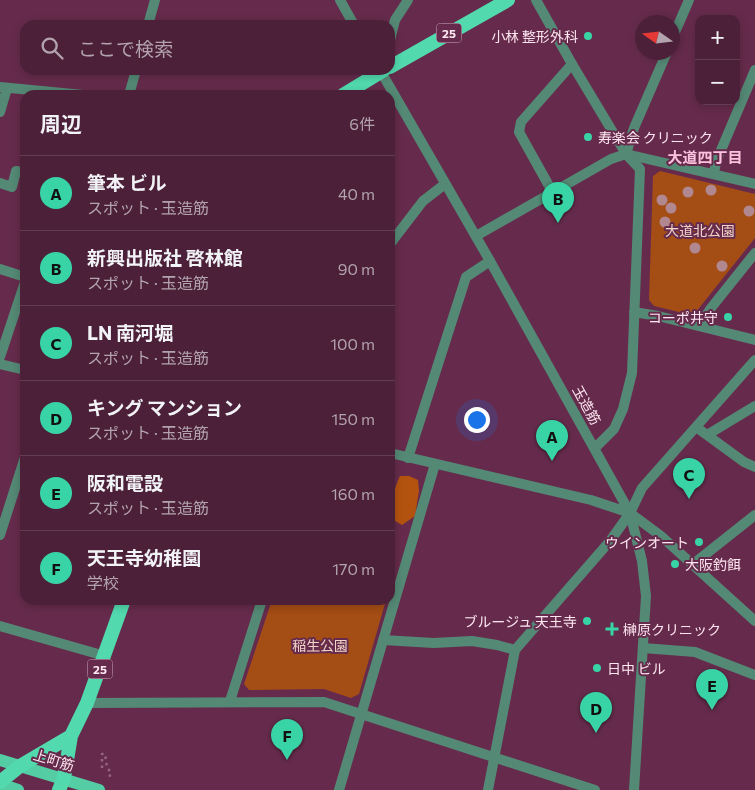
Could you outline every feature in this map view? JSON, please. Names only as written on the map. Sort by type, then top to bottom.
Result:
[{"type":"highway","name":"25","points":[[395,63],[508,0]]},
{"type":"highway","name":"25","points":[[351,90],[375,75]]},
{"type":"highway","name":"25","points":[[62,784],[71,736],[87,703],[122,605]]},
{"type":"highway","points":[[0,783],[20,766],[71,736]]},
{"type":"main road","name":"上町筋","points":[[0,760],[20,766],[62,784],[99,790]]},
{"type":"main road","points":[[0,783],[18,790]]},
{"type":"street","points":[[149,20],[155,0]]},
{"type":"street","points":[[340,0],[351,20]]},
{"type":"street","points":[[395,20],[408,0]]},
{"type":"street","points":[[536,0],[626,154],[640,169],[632,373],[623,409],[614,429],[595,448]]},
{"type":"street","points":[[680,21],[689,0]]},
{"type":"street","points":[[626,154],[634,128],[664,60]]},
{"type":"street","points":[[553,193],[519,132],[521,122],[572,64]]},
{"type":"street","points":[[714,173],[716,162],[755,70]]},
{"type":"street","points":[[130,90],[135,75]]},
{"type":"street","name":"玉造筋","points":[[386,75],[394,90]]},
{"type":"street","points":[[0,112],[4,87],[34,90]]},
{"type":"street","name":"玉造筋","points":[[395,92],[630,513],[642,561],[646,596],[634,790]]},
{"type":"street","points":[[476,236],[611,159],[626,154],[755,184]]},
{"type":"street","points":[[0,183],[12,188],[16,171],[20,172]]},
{"type":"street","points":[[395,237],[423,201],[445,184]]},
{"type":"street","points":[[700,326],[711,308],[755,253]]},
{"type":"street","points":[[408,458],[466,277],[490,261]]},
{"type":"street","points":[[0,269],[20,275]]},
{"type":"street","points":[[0,357],[20,297]]},
{"type":"street","points":[[634,312],[755,340]]},
{"type":"street","points":[[488,790],[515,650],[610,541],[630,513],[642,488],[755,360]]},
{"type":"street","points":[[0,364],[20,369]]},
{"type":"street","points":[[707,434],[755,406]]},
{"type":"street","points":[[696,426],[744,462],[755,467]]},
{"type":"street","points":[[395,454],[591,500],[630,513],[660,536],[755,621]]},
{"type":"street","points":[[395,599],[435,464]]},
{"type":"street","points":[[0,535],[20,473]]},
{"type":"street","points":[[692,565],[755,515]]},
{"type":"street","points":[[230,701],[260,605]]},
{"type":"street","points":[[339,790],[393,605]]},
{"type":"street","points":[[0,626],[105,656]]},
{"type":"street","points":[[383,640],[434,643],[472,641],[515,650]]},
{"type":"street","points":[[643,648],[695,652],[755,675]]},
{"type":"street","points":[[87,703],[324,702],[595,790]]},
{"type":"path","points":[[102,768],[102,754],[105,754],[107,767],[111,773]]},
{"type":"green space","name":"大道北公園","points":[[660,171],[755,194],[755,238],[696,312],[687,314],[654,306],[649,300],[653,176]]},
{"type":"green space","name":"稲生公園","points":[[270,605],[385,605],[359,694],[351,698],[324,689],[249,690],[244,684]]},
{"type":"shaded area","points":[[400,476],[409,476],[418,480],[419,491],[415,516],[402,525],[395,521],[396,487]]},
{"type":"place","name":"小林 整形外科","points":[[588,36]]},
{"type":"place","name":"寿楽会 クリニック","points":[[588,137]]},
{"type":"place","name":"新興出版社 啓林館","points":[[558,223]]},
{"type":"place","name":"コーポ井守","points":[[728,317]]},
{"type":"place","name":"筆本 ビル","points":[[552,461]]},
{"type":"place","name":"LN 南河堀","points":[[689,499]]},
{"type":"place","name":"ウインオート","points":[[699,542]]},
{"type":"place","name":"大阪釣餌","points":[[675,564]]},
{"type":"place","name":"ブルージュ 天王寺","points":[[587,621]]},
{"type":"place","name":"榊原クリニック","points":[[612,629]]},
{"type":"place","name":"日中 ビル","points":[[597,668]]},
{"type":"place","name":"阪和電設","points":[[712,710]]},
{"type":"place","name":"キング マンション","points":[[596,733]]},
{"type":"place","name":"天王寺幼稚園","points":[[287,760]]},
{"type":"district","name":"大道四丁目","points":[[705,157]]}]
